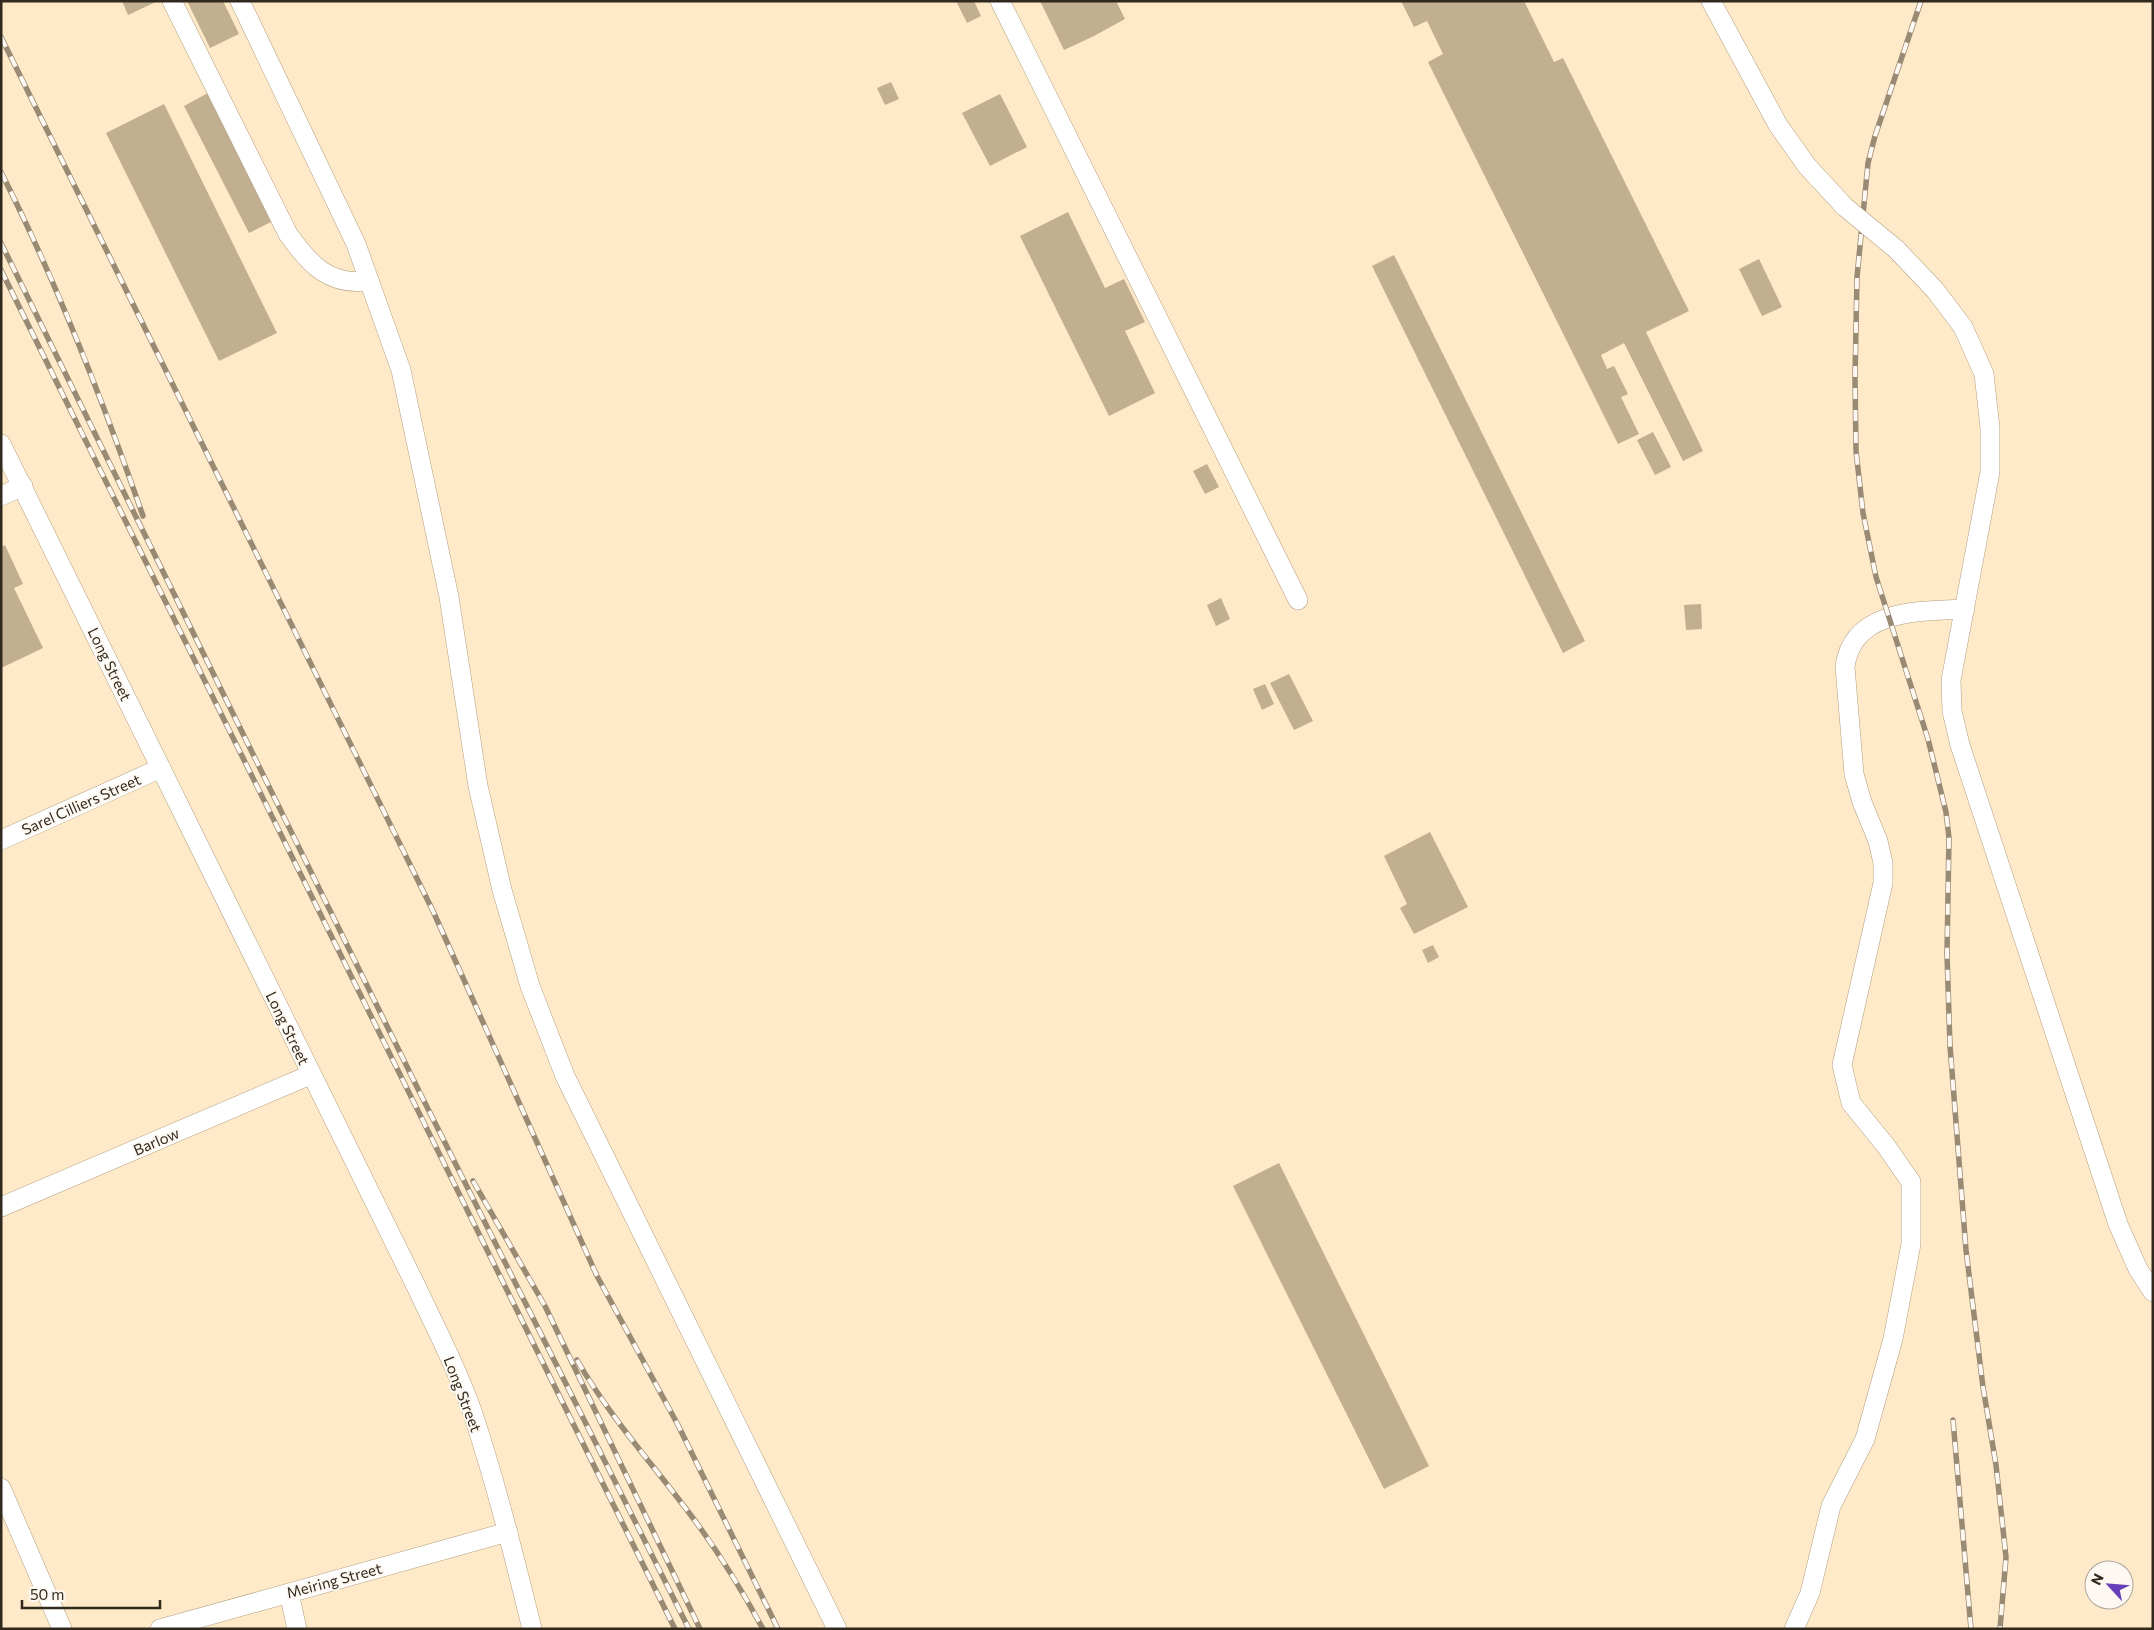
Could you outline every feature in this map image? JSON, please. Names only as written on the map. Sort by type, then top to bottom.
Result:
[{"type":"street","points":[[172,1],[284,227],[298,248],[322,272],[335,279],[348,282],[369,281]]},
{"type":"street","points":[[240,1],[356,244],[401,370],[449,597],[478,786],[502,890],[530,986],[565,1076],[837,1629]]},
{"type":"street","points":[[1000,1],[1298,600]]},
{"type":"street","points":[[1711,1],[1778,125],[1807,166],[1845,207],[1896,249],[1935,290],[1963,327],[1984,374],[1990,428],[1990,472],[1951,680],[1952,711],[1960,745],[2118,1224],[2138,1269],[2153,1292]]},
{"type":"street","name":"Long Street","points":[[1,444],[310,1075],[416,1286],[461,1384],[472,1411],[508,1532],[532,1629]]},
{"type":"street","points":[[1,496],[23,486]]},
{"type":"street","points":[[1794,1629],[1810,1593],[1830,1506],[1865,1438],[1893,1339],[1911,1244],[1911,1182],[1886,1146],[1851,1103],[1842,1065],[1883,883],[1878,841],[1862,802],[1854,774],[1845,667],[1846,658],[1850,647],[1864,629],[1888,618],[1922,611],[1965,610]]},
{"type":"street","name":"Sarel Cilliers Street","points":[[1,840],[161,768]]},
{"type":"street","name":"Barlow","points":[[1,1207],[310,1075]]},
{"type":"street","points":[[1,1488],[62,1629]]},
{"type":"street","name":"Meiring Street","points":[[160,1629],[508,1532]]},
{"type":"street","points":[[289,1593],[297,1629]]},
{"type":"building","points":[[122,1],[158,1],[128,15]]},
{"type":"building","points":[[187,1],[223,1],[239,34],[210,48]]},
{"type":"building","points":[[956,1],[974,1],[981,16],[967,23]]},
{"type":"building","points":[[1040,1],[1116,1],[1125,19],[1064,50]]},
{"type":"building","points":[[1401,1],[1524,1],[1554,62],[1563,58],[1689,311],[1646,332],[1703,451],[1683,461],[1624,343],[1601,355],[1607,369],[1614,366],[1628,394],[1621,397],[1639,434],[1618,444],[1428,62],[1443,54],[1427,21],[1414,27]]},
{"type":"building","points":[[891,82],[899,99],[885,105],[877,88]]},
{"type":"building","points":[[208,93],[273,221],[249,233],[184,106]]},
{"type":"building","points":[[1000,94],[1027,147],[990,166],[962,113]]},
{"type":"building","points":[[164,104],[277,333],[219,361],[106,133]]},
{"type":"building","points":[[1068,212],[1105,288],[1124,279],[1145,322],[1125,331],[1155,393],[1109,416],[1020,236]]},
{"type":"building","points":[[1394,255],[1585,641],[1563,653],[1372,266]]},
{"type":"building","points":[[1759,259],[1782,307],[1762,316],[1739,269]]},
{"type":"building","points":[[1653,432],[1671,467],[1655,475],[1637,440]]},
{"type":"building","points":[[1207,464],[1219,487],[1205,494],[1193,471]]},
{"type":"building","points":[[5,545],[23,584],[14,588],[43,648],[1,668],[1,547]]},
{"type":"building","points":[[1221,598],[1230,619],[1216,626],[1207,605]]},
{"type":"building","points":[[1701,604],[1702,629],[1686,630],[1684,605]]},
{"type":"building","points":[[1289,674],[1313,721],[1294,730],[1270,683]]},
{"type":"building","points":[[1265,684],[1274,704],[1262,710],[1253,689]]},
{"type":"building","points":[[1430,832],[1468,907],[1414,934],[1400,908],[1407,904],[1384,856]]},
{"type":"building","points":[[1433,945],[1439,957],[1428,963],[1422,950]]},
{"type":"building","points":[[1279,1163],[1429,1466],[1384,1489],[1233,1186]]},
{"type":"railway","points":[[1921,1],[1875,136],[1868,163],[1857,277],[1856,451],[1863,513],[1876,577],[1928,739],[1946,812],[1949,838],[1947,954],[1950,1046],[1966,1250],[1983,1387],[1996,1465],[2006,1557],[2000,1629]]},
{"type":"railway","points":[[1,37],[433,911],[597,1276],[678,1425],[778,1629]]},
{"type":"railway","points":[[1,172],[41,256],[78,341],[143,516]]},
{"type":"railway","points":[[1,243],[418,1089],[689,1629]]},
{"type":"railway","points":[[1,270],[675,1629]]},
{"type":"railway","points":[[473,1181],[545,1306],[700,1629]]},
{"type":"railway","points":[[577,1360],[605,1404],[709,1541],[734,1578],[763,1629]]},
{"type":"railway","points":[[1953,1420],[1971,1629]]}]
